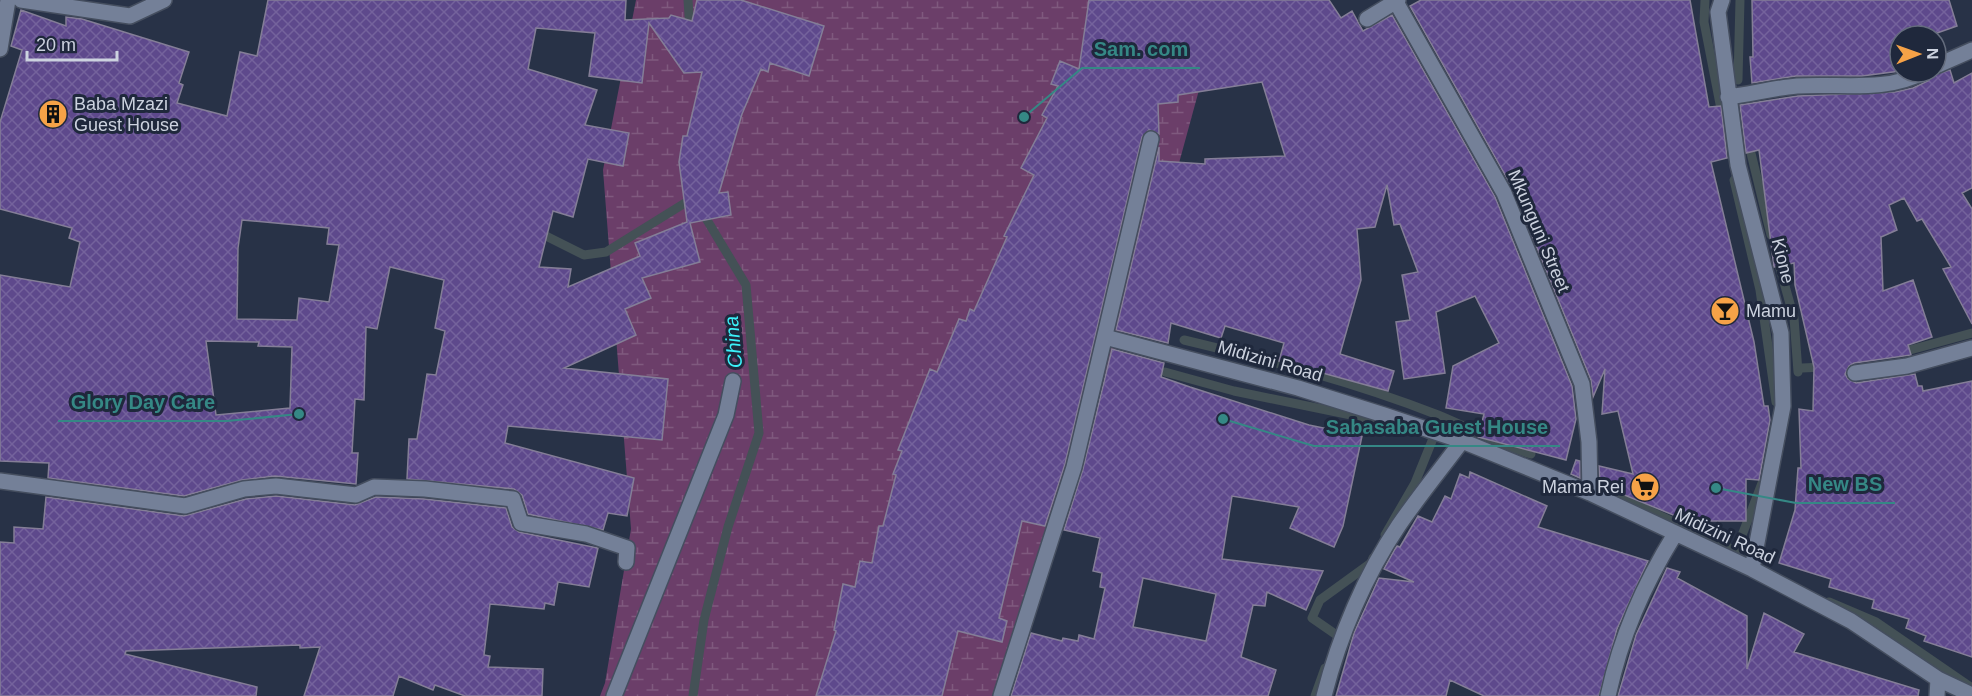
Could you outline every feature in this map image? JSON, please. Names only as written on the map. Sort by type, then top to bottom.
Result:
[{"type":"street","points":[[0,49],[8,0]]},
{"type":"street","points":[[21,0],[130,16],[164,0]]},
{"type":"street","name":"Kione","points":[[1722,0],[1718,12],[1738,165],[1781,333],[1784,380],[1783,406],[1752,569]]},
{"type":"street","name":"Mkunguni Street","points":[[1368,20],[1397,1],[1504,193],[1582,384],[1589,442],[1590,493]]},
{"type":"street","points":[[1948,61],[1972,50]]},
{"type":"street","points":[[1728,97],[1796,86],[1851,87],[1888,84]]},
{"type":"street","points":[[1001,696],[1074,467],[1105,338],[1113,292],[1151,139]]},
{"type":"street","name":"Midizini Road","points":[[1105,338],[1298,388],[1462,441],[1590,493],[1752,569],[1851,621],[1938,679],[1972,695]]},
{"type":"street","points":[[1855,373],[1906,366],[1972,348]]},
{"type":"street","points":[[614,696],[726,415],[733,381]]},
{"type":"street","points":[[1324,696],[1348,627],[1371,574],[1399,526],[1462,441]]},
{"type":"street","points":[[0,481],[185,506],[244,489],[276,486],[356,495],[374,487],[425,489],[513,499],[521,523],[586,534],[627,548],[626,562]]},
{"type":"street","points":[[1608,696],[1614,667],[1647,580],[1675,534]]},
{"type":"street","points":[[1937,696],[1938,679]]},
{"type":"green space","points":[[636,0],[1215,0],[1205,68],[1170,196],[1027,588],[992,696],[600,696],[605,683],[631,529],[603,170]]},
{"type":"building","points":[[268,0],[626,0],[625,20],[669,18],[671,15],[692,21],[697,0],[741,0],[824,26],[809,76],[770,63],[768,72],[761,69],[742,114],[719,193],[728,192],[731,215],[690,223],[700,262],[642,278],[651,298],[625,309],[636,335],[564,368],[668,379],[662,440],[508,426],[505,443],[634,478],[627,516],[608,513],[603,530],[528,514],[522,495],[514,489],[407,479],[409,439],[417,439],[427,374],[436,375],[445,331],[435,328],[444,280],[390,267],[377,329],[366,327],[364,400],[355,399],[352,453],[358,453],[356,484],[275,476],[242,480],[184,496],[48,478],[49,463],[0,461],[0,275],[70,287],[80,242],[69,238],[72,228],[0,209],[0,122],[22,50],[11,46],[21,10],[66,26],[66,17],[82,19],[189,52],[179,83],[183,85],[177,103],[227,116],[240,52],[257,56]],"holes":[[[649,23],[684,73],[702,72],[687,136],[683,136],[679,162],[687,222],[635,243],[640,256],[568,287],[571,269],[539,267],[553,211],[573,217],[588,159],[623,166],[629,133],[585,125],[597,90],[528,69],[536,28],[595,33],[589,76],[642,83]],[[242,220],[329,228],[327,244],[339,245],[329,302],[299,298],[297,320],[237,319],[238,248]],[[206,341],[259,342],[258,346],[292,347],[290,408],[216,415]]]},
{"type":"building","points":[[1089,0],[1329,0],[1341,18],[1352,11],[1363,31],[1392,15],[1495,197],[1572,386],[1576,419],[1566,460],[1478,437],[1484,414],[1446,408],[1453,366],[1499,343],[1475,296],[1436,312],[1445,373],[1404,379],[1396,322],[1410,320],[1402,275],[1418,272],[1400,224],[1394,225],[1387,185],[1375,227],[1357,229],[1361,280],[1340,354],[1394,371],[1388,391],[1279,361],[1284,343],[1225,326],[1221,338],[1171,323],[1168,343],[1116,330],[1159,147],[1159,161],[1205,164],[1205,159],[1285,156],[1262,82],[1178,95],[1178,102],[1158,104],[1159,134],[1149,130],[1142,137],[1065,464],[1045,526],[1022,521],[999,618],[1007,621],[1002,642],[958,631],[942,696],[816,696],[836,631],[834,630],[843,584],[855,587],[860,561],[872,563],[879,526],[883,526],[896,475],[893,474],[902,451],[898,450],[930,369],[937,372],[959,319],[966,321],[970,309],[974,311],[1007,237],[1004,236],[1034,175],[1021,168],[1047,118],[1042,115],[1058,86],[1051,84],[1060,61],[1079,69]]},
{"type":"building","points":[[1421,0],[1690,0],[1709,107],[1721,106],[1727,158],[1711,162],[1754,342],[1764,406],[1768,406],[1770,420],[1759,480],[1746,479],[1746,521],[1688,521],[1600,485],[1599,466],[1633,474],[1618,411],[1602,414],[1605,369],[1593,397],[1591,380],[1513,189],[1410,6]]},
{"type":"building","points":[[1752,0],[1949,0],[1957,26],[1948,29],[1948,24],[1888,24],[1888,73],[1862,76],[1796,76],[1752,83],[1750,57],[1753,57]]},
{"type":"building","points":[[1950,70],[1954,83],[1972,73],[1972,188],[1962,193],[1972,209],[1972,324],[1943,269],[1951,267],[1922,219],[1917,221],[1904,198],[1889,205],[1897,230],[1881,237],[1883,291],[1913,280],[1932,337],[1908,345],[1911,355],[1854,363],[1849,366],[1845,374],[1848,379],[1856,383],[1915,374],[1918,386],[1922,386],[1923,391],[1972,381],[1972,657],[1924,641],[1926,636],[1906,628],[1909,619],[1872,608],[1874,600],[1829,587],[1831,579],[1779,563],[1795,510],[1798,468],[1801,468],[1799,409],[1813,411],[1814,367],[1795,285],[1794,263],[1774,267],[1759,150],[1746,153],[1740,105],[1798,96],[1895,92],[1922,84],[1948,84],[1948,71]]},
{"type":"building","points":[[1112,349],[1164,363],[1161,377],[1309,425],[1362,436],[1343,526],[1334,547],[1290,528],[1299,507],[1232,496],[1222,559],[1323,571],[1306,610],[1267,592],[1265,606],[1253,605],[1241,657],[1276,670],[1268,696],[1011,696],[1031,633],[1062,641],[1063,638],[1078,641],[1079,635],[1094,639],[1105,588],[1100,587],[1102,573],[1093,571],[1100,538],[1064,530],[1083,469]],"holes":[[[1143,578],[1216,594],[1206,641],[1133,627]]]},
{"type":"building","points":[[1576,460],[1580,461],[1580,478],[1571,474]]},
{"type":"building","points":[[1470,472],[1547,506],[1538,527],[1648,561],[1617,629],[1599,696],[1484,696],[1450,680],[1446,696],[1336,696],[1354,633],[1379,578],[1414,582],[1384,569],[1395,549],[1397,546],[1400,547],[1418,516],[1432,522],[1445,496],[1451,499],[1460,474],[1469,478]]},
{"type":"building","points":[[276,496],[355,505],[376,497],[424,499],[506,508],[512,527],[519,532],[598,548],[589,587],[558,582],[554,605],[545,603],[544,609],[490,604],[484,655],[490,656],[488,667],[543,669],[542,696],[465,696],[435,685],[433,690],[399,676],[393,696],[304,696],[320,647],[300,648],[300,645],[126,651],[125,654],[257,687],[256,696],[0,696],[0,542],[14,543],[14,527],[43,529],[46,497],[184,516],[246,499]]},
{"type":"building","points":[[1667,568],[1680,572],[1677,578],[1747,616],[1747,669],[1764,613],[1804,634],[1794,652],[1919,690],[1918,696],[1618,696],[1636,635]]},
{"type":"waterway","name":"China","points":[[688,0],[690,30]]},
{"type":"waterway","points":[[1705,0],[1704,22],[1728,145]]},
{"type":"waterway","points":[[1738,80],[1740,0]]},
{"type":"waterway","points":[[1748,141],[1771,235]]},
{"type":"waterway","points":[[1734,180],[1760,290],[1776,402]]},
{"type":"waterway","points":[[536,231],[584,255],[606,252],[693,198]]},
{"type":"waterway","name":"China","points":[[693,696],[704,620],[728,527],[759,433],[746,285],[701,210]]},
{"type":"waterway","points":[[1776,254],[1794,318],[1798,372]]},
{"type":"waterway","points":[[1899,353],[1972,333]]},
{"type":"waterway","points":[[1184,340],[1281,364],[1375,392],[1438,415],[1531,454]]},
{"type":"waterway","points":[[1802,368],[1824,367]]},
{"type":"waterway","points":[[1165,372],[1234,391],[1385,422]]},
{"type":"waterway","points":[[1385,535],[1415,483],[1434,436],[1427,434]]},
{"type":"waterway","points":[[1622,498],[1736,551],[1762,483]]},
{"type":"waterway","points":[[1338,636],[1312,618],[1320,600],[1371,563],[1373,558]]},
{"type":"waterway","points":[[1829,602],[1876,622],[1972,688]]},
{"type":"waterway","points":[[1315,696],[1325,668]]},
{"type":"place","name":"Baba Mzazi Guest House","points":[[53,114]]},
{"type":"place","name":"Sam. com","points":[[1024,117]]},
{"type":"place","name":"Mamu","points":[[1725,311]]},
{"type":"place","name":"Glory Day Care","points":[[299,414]]},
{"type":"place","name":"Sabasaba Guest House","points":[[1223,419]]},
{"type":"place","name":"Mama Rei","points":[[1645,487]]},
{"type":"place","name":"New BS","points":[[1716,488]]}]
